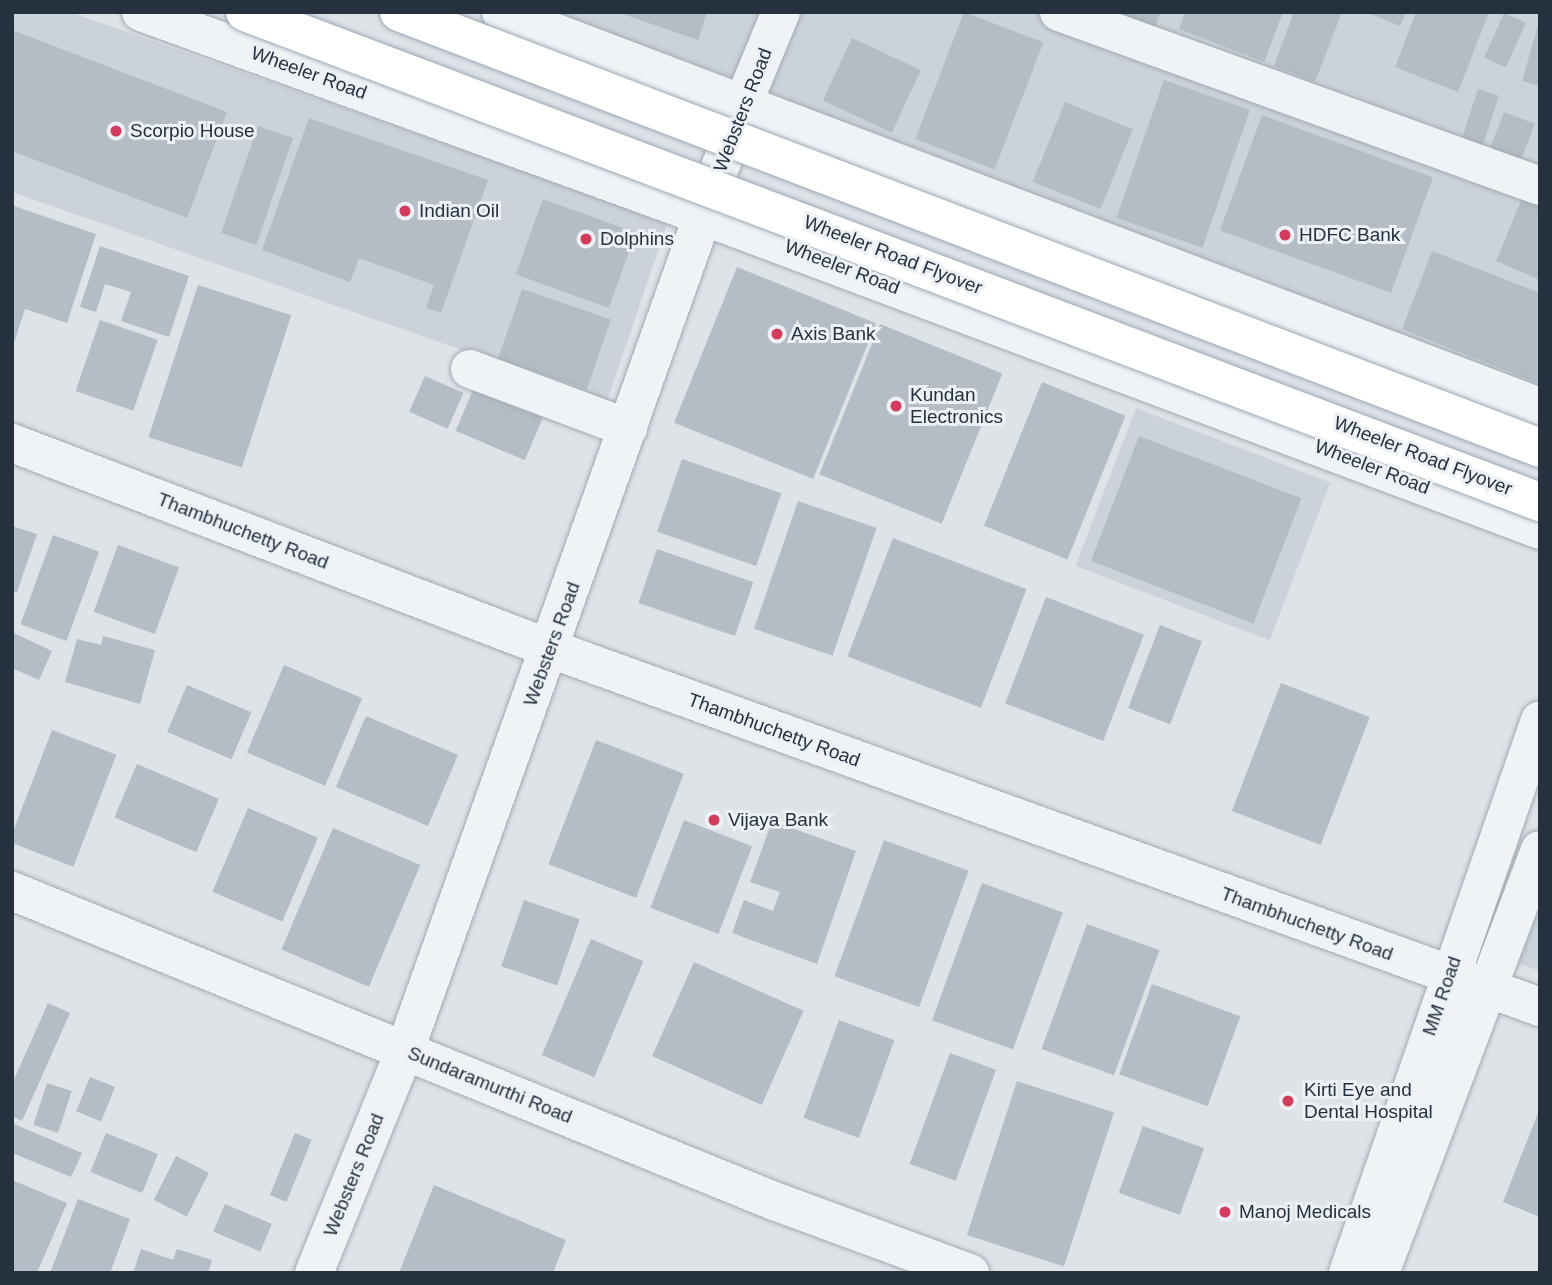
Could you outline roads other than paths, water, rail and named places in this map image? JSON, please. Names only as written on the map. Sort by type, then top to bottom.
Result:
[{"type":"main road","name":"Wheeler Road Flyover","points":[[245,12],[1540,502]]},
{"type":"main road","points":[[399,12],[1540,448]]},
{"type":"street","name":"Wheeler Road","points":[[141,12],[703,216],[1540,530]]},
{"type":"street","points":[[501,12],[742,106],[1196,274],[1540,407]]},
{"type":"street","name":"Websters Road","points":[[314,1273],[405,1050],[551,649],[742,106],[781,12]]},
{"type":"street","points":[[1059,12],[1540,186]]},
{"type":"street","points":[[470,369],[628,428]]},
{"type":"street","name":"Thambhuchetty Road","points":[[12,443],[551,649],[1448,976],[1540,1007]]},
{"type":"street","name":"MM Road","points":[[1348,1273],[1448,976],[1540,720]]},
{"type":"street","name":"MM Road","points":[[1380,1273],[1540,850]]},
{"type":"street","name":"Sundaramurthi Road","points":[[12,891],[774,1201],[970,1273]]},
{"type":"place","name":"Scorpio House","points":[[116,131]]},
{"type":"place","name":"Indian Oil","points":[[405,211]]},
{"type":"place","name":"HDFC Bank","points":[[1285,235]]},
{"type":"place","name":"Dolphins","points":[[586,239]]},
{"type":"place","name":"Axis Bank","points":[[777,334]]},
{"type":"place","name":"Kundan Electronics","points":[[896,406]]},
{"type":"place","name":"Vijaya Bank","points":[[714,820]]},
{"type":"place","name":"Kirti Eye and Dental Hospital","points":[[1288,1101]]},
{"type":"place","name":"Manoj Medicals","points":[[1225,1212]]}]
